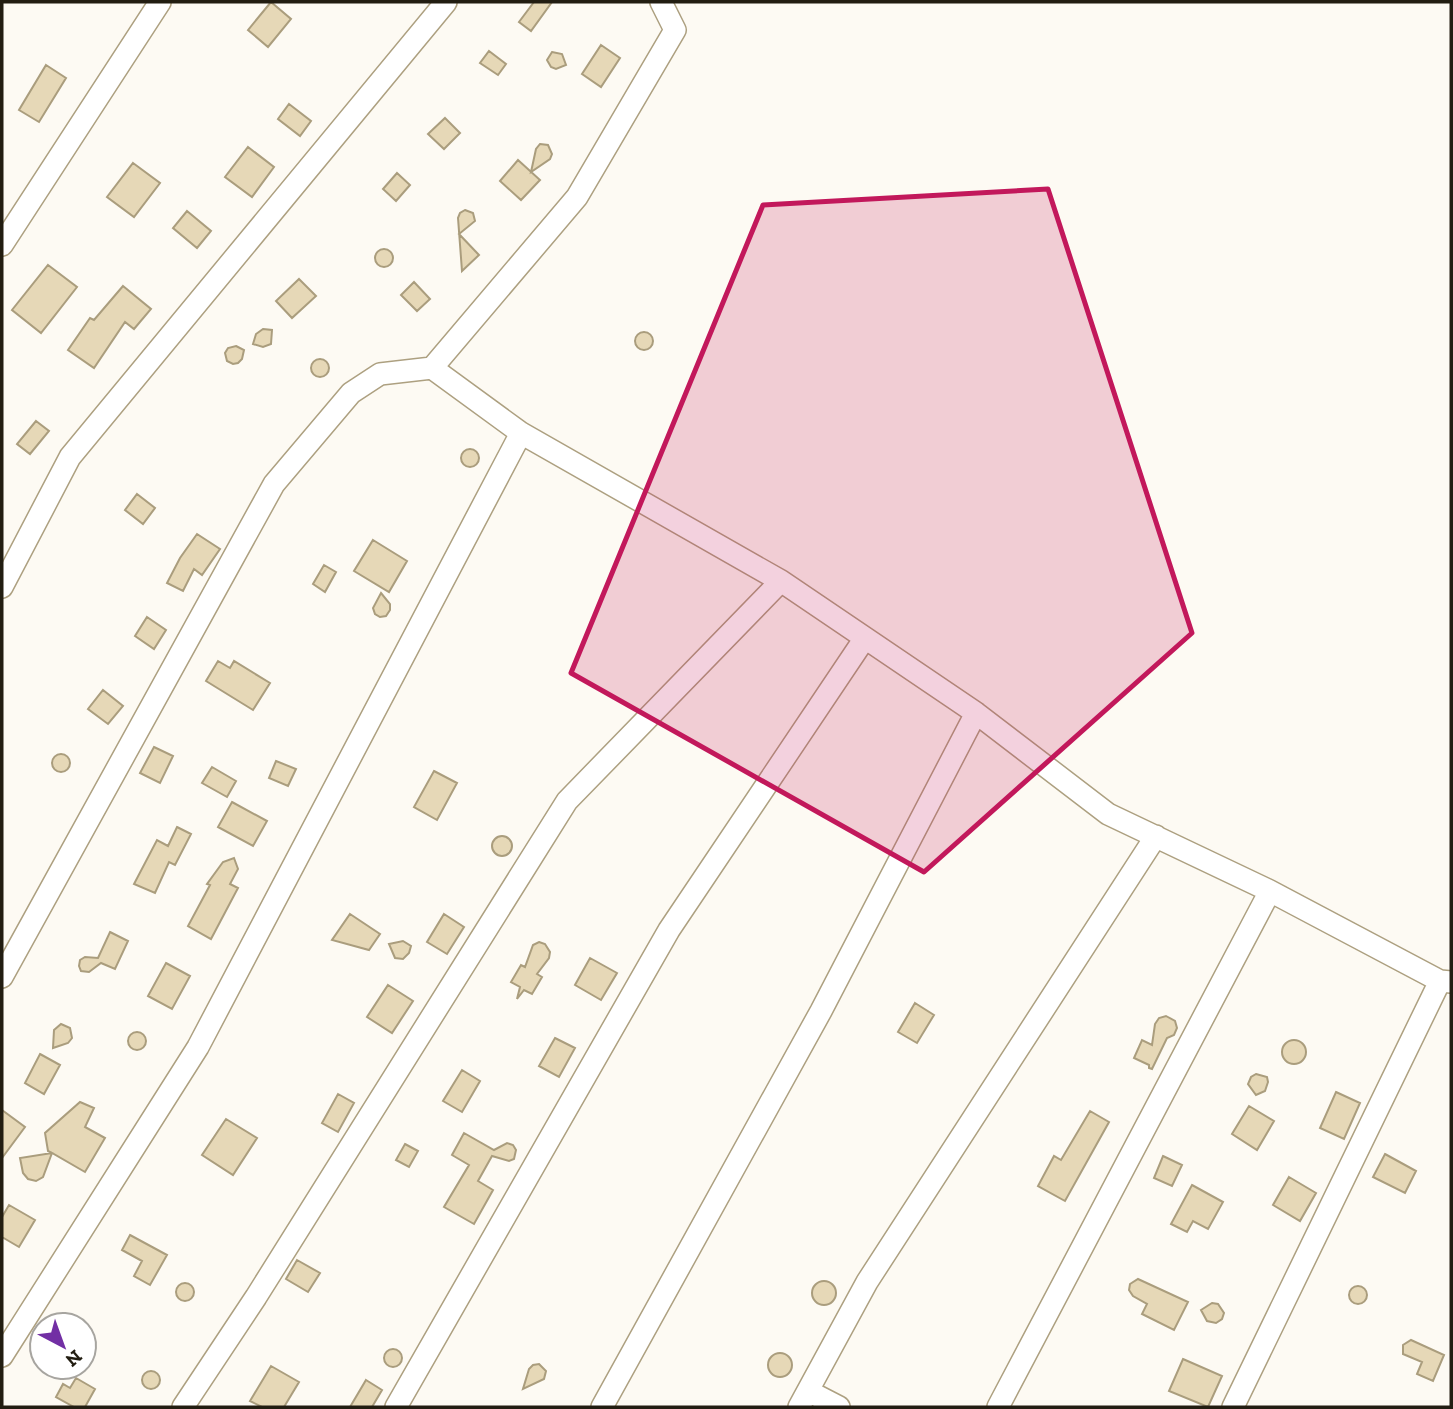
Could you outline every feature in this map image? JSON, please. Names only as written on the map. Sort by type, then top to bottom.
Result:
[{"type":"street","points":[[2,245],[160,2]]},
{"type":"street","points":[[2,587],[70,457],[446,2]]},
{"type":"street","points":[[432,368],[577,197],[675,30],[661,2]]},
{"type":"street","points":[[2,977],[274,484],[351,393],[380,374],[432,368],[521,433],[781,582],[976,712],[1108,814],[1270,891],[1446,982],[1233,1407]]},
{"type":"street","points":[[2,1356],[198,1047],[521,433]]},
{"type":"street","points":[[183,1407],[256,1297],[567,801],[781,582]]},
{"type":"street","points":[[396,1407],[668,930],[865,638]]},
{"type":"street","points":[[602,1407],[821,1011],[976,712]]},
{"type":"street","points":[[839,1407],[804,1399],[867,1282],[1156,836]]},
{"type":"street","points":[[998,1407],[1270,891]]},
{"type":"highlighted area","points":[[1048,189],[1192,633],[924,872],[571,673],[763,205]]},
{"type":"building","points":[[271,2],[291,19],[268,47],[248,30]]},
{"type":"building","points":[[534,2],[552,2],[531,31],[519,22]]},
{"type":"building","points":[[601,45],[620,58],[601,87],[582,74]]},
{"type":"building","points":[[489,51],[506,64],[498,75],[480,63]]},
{"type":"building","points":[[552,52],[562,54],[566,65],[556,69],[551,67],[547,60]]},
{"type":"building","points":[[46,65],[66,78],[39,122],[19,110]]},
{"type":"building","points":[[289,104],[311,121],[300,136],[278,119]]},
{"type":"building","points":[[445,118],[460,133],[444,149],[428,134]]},
{"type":"building","points":[[540,144],[548,145],[552,154],[550,159],[531,172],[536,149]]},
{"type":"building","points":[[248,147],[274,167],[252,197],[225,177]]},
{"type":"building","points":[[518,160],[540,180],[521,200],[500,181]]},
{"type":"building","points":[[133,163],[160,183],[134,217],[107,197]]},
{"type":"building","points":[[397,173],[410,185],[396,201],[383,189]]},
{"type":"building","points":[[465,210],[473,213],[475,221],[459,234],[460,213]]},
{"type":"building","points":[[187,211],[211,231],[197,248],[173,228]]},
{"type":"building","points":[[459,234],[479,255],[462,271]]},
{"type":"building","points":[[384,249],[392,254],[393,258],[388,266],[384,267],[376,262],[375,258],[380,250]]},
{"type":"building","points":[[48,265],[77,287],[41,333],[12,310]]},
{"type":"building","points":[[299,279],[316,296],[292,318],[276,301]]},
{"type":"building","points":[[414,282],[430,299],[417,311],[401,295]]},
{"type":"building","points":[[123,286],[151,309],[134,329],[125,322],[94,368],[68,350],[90,318],[94,320]]},
{"type":"building","points":[[263,329],[272,330],[271,344],[263,347],[253,344],[256,334]]},
{"type":"building","points":[[644,332],[650,335],[653,341],[650,347],[644,350],[638,347],[635,341],[638,335]]},
{"type":"building","points":[[236,346],[244,350],[242,359],[233,364],[227,361],[225,353],[228,348]]},
{"type":"building","points":[[320,359],[326,362],[329,368],[326,374],[320,377],[314,374],[311,368],[314,362]]},
{"type":"building","points":[[36,421],[49,431],[30,454],[17,444]]},
{"type":"building","points":[[470,449],[476,452],[479,458],[476,464],[470,467],[464,464],[461,458],[464,452]]},
{"type":"building","points":[[137,494],[155,508],[143,524],[125,510]]},
{"type":"building","points":[[197,534],[220,549],[202,575],[194,569],[183,591],[167,583]]},
{"type":"building","points":[[373,540],[407,561],[389,592],[354,571]]},
{"type":"building","points":[[324,565],[336,572],[325,592],[313,584]]},
{"type":"building","points":[[381,593],[390,604],[390,610],[386,616],[380,617],[375,614],[373,608]]},
{"type":"building","points":[[147,617],[166,630],[154,649],[135,636]]},
{"type":"building","points":[[218,661],[230,668],[234,661],[270,683],[253,710],[206,681]]},
{"type":"building","points":[[103,690],[123,706],[108,724],[88,709]]},
{"type":"building","points":[[154,747],[173,756],[160,783],[140,773]]},
{"type":"building","points":[[57,754],[65,754],[70,763],[68,770],[57,772],[52,767],[52,759]]},
{"type":"building","points":[[276,761],[296,769],[288,786],[269,778]]},
{"type":"building","points":[[212,767],[236,781],[227,797],[202,783]]},
{"type":"building","points":[[434,771],[457,783],[437,820],[414,807]]},
{"type":"building","points":[[232,802],[267,821],[253,846],[218,827]]},
{"type":"building","points":[[177,827],[191,834],[175,865],[169,862],[155,893],[134,884],[157,840],[168,846]]},
{"type":"building","points":[[502,836],[509,839],[512,846],[509,853],[502,856],[495,853],[492,846],[495,839]]},
{"type":"building","points":[[234,858],[238,869],[230,884],[238,888],[211,939],[188,926],[210,885],[207,884],[223,862]]},
{"type":"building","points":[[350,914],[380,934],[369,950],[332,940]]},
{"type":"building","points":[[444,914],[464,927],[447,954],[427,942]]},
{"type":"building","points":[[110,932],[128,941],[115,969],[101,963],[89,972],[81,971],[80,960],[85,957],[98,958]]},
{"type":"building","points":[[403,941],[411,946],[409,953],[403,959],[395,958],[389,944]]},
{"type":"building","points":[[539,942],[545,944],[550,952],[549,958],[537,974],[542,977],[532,994],[524,990],[517,999],[520,987],[511,982],[521,965],[525,967],[533,945]]},
{"type":"building","points":[[590,958],[617,973],[601,1000],[575,985]]},
{"type":"building","points":[[166,963],[190,976],[172,1009],[148,996]]},
{"type":"building","points":[[388,985],[413,1001],[392,1033],[367,1017]]},
{"type":"building","points":[[915,1003],[934,1015],[917,1043],[898,1032]]},
{"type":"building","points":[[1166,1016],[1175,1021],[1177,1028],[1174,1035],[1167,1038],[1152,1069],[1134,1058],[1142,1040],[1152,1045],[1155,1024],[1159,1018]]},
{"type":"building","points":[[61,1024],[70,1028],[72,1038],[68,1043],[53,1048],[54,1030]]},
{"type":"building","points":[[137,1032],[143,1035],[146,1041],[143,1047],[137,1050],[131,1047],[128,1041],[131,1035]]},
{"type":"building","points":[[555,1038],[575,1048],[559,1077],[539,1066]]},
{"type":"building","points":[[1294,1040],[1302,1044],[1306,1052],[1302,1060],[1294,1064],[1286,1060],[1282,1052],[1286,1044]]},
{"type":"building","points":[[40,1054],[60,1065],[44,1094],[25,1083]]},
{"type":"building","points":[[462,1070],[480,1081],[462,1112],[443,1101]]},
{"type":"building","points":[[1256,1074],[1267,1077],[1268,1082],[1265,1091],[1256,1095],[1248,1084]]},
{"type":"building","points":[[1336,1092],[1360,1103],[1344,1139],[1320,1128]]},
{"type":"building","points":[[338,1094],[354,1103],[338,1132],[322,1123]]},
{"type":"building","points":[[80,1102],[94,1108],[85,1127],[105,1138],[85,1172],[48,1151],[45,1133]]},
{"type":"building","points":[[1249,1106],[1274,1121],[1257,1150],[1232,1134]]},
{"type":"building","points":[[2,1110],[25,1127],[2,1158]]},
{"type":"building","points":[[1090,1111],[1109,1122],[1065,1201],[1038,1186],[1054,1156],[1061,1160]]},
{"type":"building","points":[[226,1119],[257,1138],[233,1175],[202,1155]]},
{"type":"building","points":[[464,1133],[494,1150],[507,1143],[513,1145],[516,1150],[514,1159],[509,1161],[492,1156],[478,1181],[493,1190],[474,1224],[444,1207],[469,1165],[452,1155]]},
{"type":"building","points":[[405,1144],[418,1151],[409,1167],[396,1160]]},
{"type":"building","points":[[52,1153],[43,1177],[36,1181],[28,1179],[23,1173],[20,1158]]},
{"type":"building","points":[[1385,1154],[1416,1171],[1405,1193],[1373,1177]]},
{"type":"building","points":[[1163,1156],[1182,1165],[1172,1186],[1154,1178]]},
{"type":"building","points":[[1289,1177],[1316,1193],[1300,1221],[1273,1205]]},
{"type":"building","points":[[1192,1185],[1223,1202],[1208,1229],[1193,1221],[1187,1232],[1171,1224]]},
{"type":"building","points":[[9,1205],[35,1220],[19,1247],[2,1237],[2,1217]]},
{"type":"building","points":[[130,1235],[167,1255],[150,1285],[134,1276],[142,1261],[122,1250]]},
{"type":"building","points":[[297,1260],[320,1273],[308,1292],[286,1279]]},
{"type":"building","points":[[1138,1279],[1188,1302],[1174,1330],[1142,1314],[1147,1304],[1133,1296],[1129,1290],[1130,1284]]},
{"type":"building","points":[[824,1281],[833,1284],[836,1293],[833,1302],[824,1305],[815,1302],[812,1293],[815,1284]]},
{"type":"building","points":[[185,1283],[193,1288],[194,1292],[189,1300],[185,1301],[177,1296],[176,1292],[181,1284]]},
{"type":"building","points":[[1358,1286],[1366,1291],[1367,1295],[1362,1303],[1358,1304],[1350,1299],[1349,1295],[1354,1287]]},
{"type":"building","points":[[1212,1303],[1218,1304],[1224,1313],[1222,1319],[1216,1323],[1207,1321],[1201,1310]]},
{"type":"building","points":[[1411,1340],[1444,1355],[1433,1381],[1417,1374],[1422,1362],[1403,1354],[1403,1345]]},
{"type":"building","points":[[389,1349],[397,1349],[402,1358],[400,1365],[389,1367],[384,1362],[384,1354]]},
{"type":"building","points":[[775,1353],[785,1353],[792,1360],[792,1370],[785,1377],[775,1377],[768,1370],[768,1360]]},
{"type":"building","points":[[1183,1359],[1222,1376],[1208,1407],[1169,1391]]},
{"type":"building","points":[[539,1364],[546,1371],[544,1379],[523,1389],[529,1369]]},
{"type":"building","points":[[271,1366],[299,1382],[284,1407],[262,1407],[250,1401]]},
{"type":"building","points":[[151,1371],[157,1374],[160,1380],[157,1386],[151,1389],[145,1386],[142,1380],[145,1374]]},
{"type":"building","points":[[366,1380],[382,1390],[372,1407],[350,1407]]},
{"type":"building","points":[[74,1381],[81,1381],[95,1389],[85,1407],[74,1407],[56,1397],[63,1384],[70,1388]]}]
